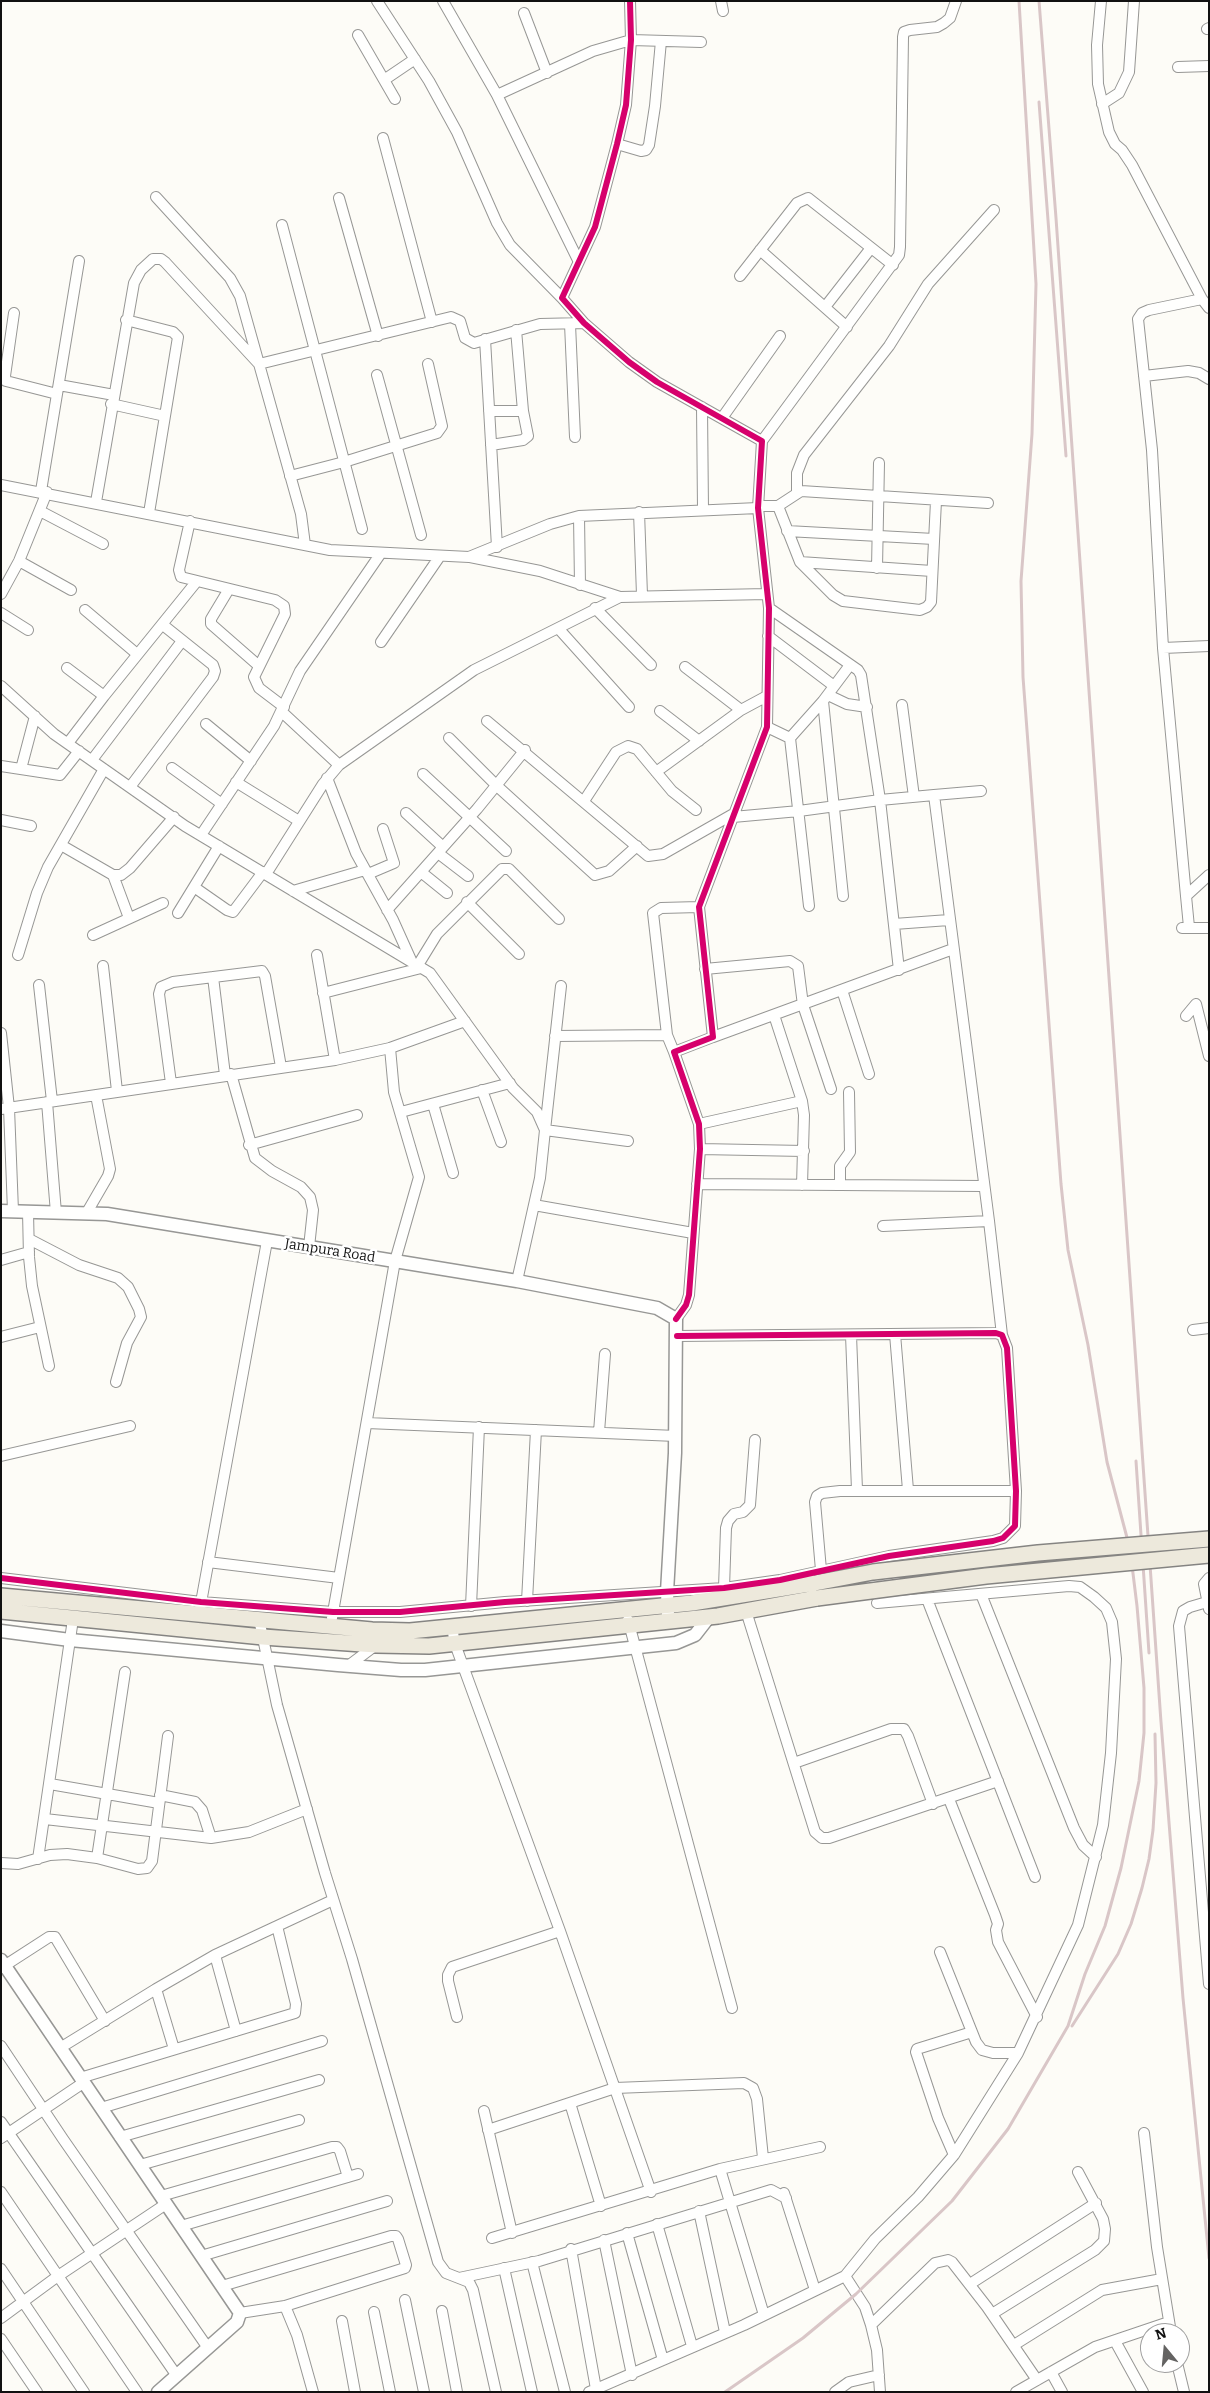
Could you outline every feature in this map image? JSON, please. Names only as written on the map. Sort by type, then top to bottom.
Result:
[{"type":"main road","points":[[1,1611],[263,1637],[376,1645],[429,1646],[455,1644],[627,1618],[668,1606],[764,1593],[818,1576],[873,1572],[1038,1553],[1209,1539]]},
{"type":"main road","points":[[668,1606],[709,1617],[817,1598],[986,1576],[1209,1555]]},
{"type":"main road","points":[[1,1596],[200,1608],[259,1619],[332,1619],[410,1631],[627,1618]]},
{"type":"street","points":[[377,1],[415,59],[457,132],[497,223],[510,245],[584,323],[629,362],[657,382],[762,441]]},
{"type":"street","points":[[443,1],[497,95],[578,260]]},
{"type":"street","points":[[562,298],[578,260],[595,227],[626,105],[631,40],[630,1]]},
{"type":"street","points":[[713,1037],[698,907],[767,728],[769,608],[758,507],[762,441],[893,265],[900,247],[904,32],[937,27],[944,23],[950,18],[956,1]]},
{"type":"street","points":[[1101,1],[1097,45],[1098,84],[1109,132],[1132,165],[1206,304],[1142,313],[1138,319],[1152,450],[1163,648],[1186,896],[1186,928],[1209,928]]},
{"type":"street","points":[[1102,104],[1119,93],[1129,72],[1134,1]]},
{"type":"street","points":[[524,13],[547,73]]},
{"type":"street","points":[[358,35],[395,99]]},
{"type":"street","points":[[497,95],[593,51],[631,40],[701,42]]},
{"type":"street","points":[[617,144],[641,151],[646,150],[649,145],[661,41]]},
{"type":"street","points":[[384,80],[415,59]]},
{"type":"street","points":[[1178,67],[1209,66]]},
{"type":"street","points":[[383,138],[432,322]]},
{"type":"street","points":[[156,197],[236,288],[304,523],[304,545]]},
{"type":"street","points":[[338,198],[378,336]]},
{"type":"street","points":[[740,276],[797,203],[808,198],[893,265]]},
{"type":"street","points":[[797,492],[797,473],[804,455],[889,346],[928,284],[994,210]]},
{"type":"street","points":[[282,225],[362,529]]},
{"type":"street","points":[[825,307],[872,248]]},
{"type":"street","points":[[760,250],[847,327]]},
{"type":"street","points":[[96,502],[126,320],[136,276],[153,259],[161,259],[259,364]]},
{"type":"street","points":[[1,594],[19,562],[40,511],[79,261]]},
{"type":"street","points":[[14,313],[5,376],[6,381],[113,400],[165,416]]},
{"type":"street","points":[[259,364],[451,318],[462,323],[467,341],[474,343],[540,324],[584,323]]},
{"type":"street","points":[[126,320],[177,335],[149,513]]},
{"type":"street","points":[[570,324],[575,437]]},
{"type":"street","points":[[491,445],[526,439],[528,436],[523,411],[516,330]]},
{"type":"street","points":[[722,418],[780,336]]},
{"type":"street","points":[[485,339],[497,547]]},
{"type":"street","points":[[290,476],[398,446],[441,430],[428,364]]},
{"type":"street","points":[[1144,376],[1188,371],[1198,373],[1209,379]]},
{"type":"street","points":[[377,375],[421,535]]},
{"type":"street","points":[[702,407],[703,510]]},
{"type":"street","points":[[489,411],[523,411]]},
{"type":"street","points":[[877,568],[876,536],[879,463]]},
{"type":"street","points":[[1,484],[330,550],[469,557],[540,572],[620,597]]},
{"type":"street","points":[[469,557],[550,524],[579,516],[778,506],[797,492],[988,503]]},
{"type":"street","points":[[778,506],[800,562],[832,595],[843,601],[920,610],[931,602],[936,501]]},
{"type":"street","points":[[40,511],[103,544]]},
{"type":"street","points":[[639,512],[642,595]]},
{"type":"street","points":[[579,516],[580,585]]},
{"type":"street","points":[[190,522],[179,573],[181,577],[275,600],[284,606],[285,614],[254,677],[256,685],[339,765]]},
{"type":"street","points":[[787,531],[934,539]]},
{"type":"street","points":[[201,835],[283,710],[300,672],[380,553]]},
{"type":"street","points":[[381,642],[440,556]]},
{"type":"street","points":[[19,562],[71,590]]},
{"type":"street","points":[[800,562],[932,571]]},
{"type":"street","points":[[68,744],[137,654],[163,625],[197,581]]},
{"type":"street","points":[[229,589],[211,619],[211,624],[259,666]]},
{"type":"street","points":[[194,887],[227,910],[233,912],[264,873],[327,778],[339,765],[474,670],[595,608],[620,597],[642,595],[767,594]]},
{"type":"street","points":[[595,608],[650,665]]},
{"type":"street","points":[[769,608],[850,665],[861,676],[880,800],[899,970]]},
{"type":"street","points":[[85,610],[137,654]]},
{"type":"street","points":[[1,613],[28,630]]},
{"type":"street","points":[[130,787],[214,674],[213,665],[163,625]]},
{"type":"street","points":[[558,628],[629,707]]},
{"type":"street","points":[[768,636],[834,686]]},
{"type":"street","points":[[92,760],[182,641]]},
{"type":"street","points":[[1163,648],[1209,646]]},
{"type":"street","points":[[809,906],[790,738],[826,698],[850,665]]},
{"type":"street","points":[[685,667],[741,710]]},
{"type":"street","points":[[67,668],[104,696]]},
{"type":"street","points":[[1,700],[2,687]]},
{"type":"street","points":[[2,687],[68,744],[174,817],[430,973],[510,1083],[537,1112],[545,1130]]},
{"type":"street","points":[[656,772],[741,710],[767,696]]},
{"type":"street","points":[[826,698],[867,708]]},
{"type":"street","points":[[826,698],[843,896]]},
{"type":"street","points":[[902,704],[914,797]]},
{"type":"street","points":[[660,711],[700,741]]},
{"type":"street","points":[[21,770],[35,716]]},
{"type":"street","points":[[487,721],[525,750],[648,856],[663,854],[734,815],[798,811],[880,800],[981,791]]},
{"type":"street","points":[[206,724],[251,761]]},
{"type":"street","points":[[767,728],[790,738]]},
{"type":"street","points":[[449,738],[497,786],[595,875],[609,871],[637,846]]},
{"type":"street","points":[[584,801],[616,752],[622,748],[632,747],[637,750],[683,801],[696,810]]},
{"type":"street","points":[[387,910],[497,786],[525,750]]},
{"type":"street","points":[[1,766],[60,775],[79,751]]},
{"type":"street","points":[[172,768],[222,804]]},
{"type":"street","points":[[18,955],[37,893],[48,867],[104,769]]},
{"type":"street","points":[[423,774],[506,851]]},
{"type":"street","points":[[327,778],[351,841],[417,965]]},
{"type":"street","points":[[236,782],[299,821]]},
{"type":"street","points":[[1,1578],[200,1608],[332,1619],[527,1601],[668,1606],[724,1588],[818,1576],[889,1556],[1003,1538],[1015,1526],[1016,1491],[1007,1348],[1002,1335],[934,795]]},
{"type":"street","points":[[406,814],[468,876]]},
{"type":"street","points":[[60,846],[117,876],[125,873],[174,817]]},
{"type":"street","points":[[1,820],[31,826]]},
{"type":"street","points":[[293,890],[367,872],[394,863],[383,829]]},
{"type":"street","points":[[178,913],[219,846]]},
{"type":"street","points":[[324,992],[417,965],[437,934],[498,871],[506,868],[560,919]]},
{"type":"street","points":[[421,872],[447,894]]},
{"type":"street","points":[[113,875],[129,918]]},
{"type":"street","points":[[1186,896],[1209,875]]},
{"type":"street","points":[[467,902],[519,954]]},
{"type":"street","points":[[93,935],[163,903]]},
{"type":"street","points":[[668,1606],[676,1436],[678,1336],[676,1319],[686,1304],[689,1295],[700,1149],[699,1124],[667,1035],[653,913],[661,908],[698,907]]},
{"type":"street","points":[[894,924],[950,920]]},
{"type":"street","points":[[674,1052],[953,949]]},
{"type":"street","points":[[316,956],[335,1060]]},
{"type":"street","points":[[705,968],[790,961],[798,966],[803,1004],[831,1089]]},
{"type":"street","points":[[103,966],[117,1092]]},
{"type":"street","points":[[170,1084],[159,990],[164,984],[172,982],[259,971],[264,973],[281,1067]]},
{"type":"street","points":[[213,977],[228,1075],[249,1145],[255,1158],[261,1164],[301,1187],[310,1197],[313,1210],[309,1247]]},
{"type":"street","points":[[39,985],[56,1213]]},
{"type":"street","points":[[517,1281],[540,1178],[561,986]]},
{"type":"street","points":[[842,990],[869,1074]]},
{"type":"street","points":[[1186,1016],[1196,1004],[1209,1056]]},
{"type":"street","points":[[774,1015],[802,1101],[804,1115],[802,1185]]},
{"type":"street","points":[[5,1108],[335,1060],[390,1048],[465,1021]]},
{"type":"street","points":[[555,1036],[667,1035]]},
{"type":"street","points":[[2,1040],[7,1211]]},
{"type":"street","points":[[332,1619],[395,1262],[419,1177],[393,1082],[390,1048]]},
{"type":"street","points":[[401,1112],[510,1083]]},
{"type":"street","points":[[482,1090],[501,1142]]},
{"type":"street","points":[[840,1185],[840,1166],[850,1152],[849,1092]]},
{"type":"street","points":[[86,1214],[108,1176],[110,1169],[96,1095]]},
{"type":"street","points":[[699,1124],[802,1101]]},
{"type":"street","points":[[433,1104],[453,1173]]},
{"type":"street","points":[[249,1145],[357,1116]]},
{"type":"street","points":[[545,1130],[628,1141]]},
{"type":"street","points":[[700,1149],[804,1151]]},
{"type":"street","points":[[697,1184],[983,1186]]},
{"type":"street","points":[[534,1205],[693,1233]]},
{"type":"street","name":"Jampura Road","points":[[7,1211],[107,1214],[517,1281],[657,1308],[676,1319]]},
{"type":"street","points":[[28,1212],[32,1286],[49,1366]]},
{"type":"street","points":[[883,1226],[989,1221]]},
{"type":"street","points":[[28,1239],[80,1265],[118,1278],[128,1287],[140,1309],[141,1317],[127,1343],[116,1382]]},
{"type":"street","points":[[200,1608],[267,1240]]},
{"type":"street","points":[[1,1260],[29,1252]]},
{"type":"street","points":[[1,1337],[40,1327]]},
{"type":"street","points":[[1193,1330],[1209,1328]]},
{"type":"street","points":[[678,1336],[996,1333],[1002,1335]]},
{"type":"street","points":[[851,1334],[857,1490]]},
{"type":"street","points":[[896,1334],[908,1490]]},
{"type":"street","points":[[599,1432],[605,1354]]},
{"type":"street","points":[[366,1423],[676,1436]]},
{"type":"street","points":[[1,1456],[130,1426]]},
{"type":"street","points":[[471,1606],[479,1427]]},
{"type":"street","points":[[527,1601],[536,1430]]},
{"type":"street","points":[[724,1588],[726,1528],[728,1521],[734,1514],[743,1512],[750,1505],[755,1440]]},
{"type":"street","points":[[818,1576],[815,1502],[817,1496],[822,1493],[857,1490],[1016,1491]]},
{"type":"street","points":[[208,1562],[339,1578]]},
{"type":"street","points":[[1209,1578],[1204,1584],[1208,1606],[1190,1607],[1184,1611],[1180,1618],[1179,1626],[1209,1984]]},
{"type":"street","points":[[571,2249],[593,2390],[632,2375],[845,2276],[875,2239],[918,2197],[954,2155],[1018,2053],[1036,2017],[1078,1925],[1103,1825],[1111,1753],[1116,1659],[1112,1622],[1106,1608],[1094,1596],[1080,1587],[1069,1586],[877,1603]]},
{"type":"street","points":[[981,1594],[1074,1828],[1083,1845],[1096,1857]]},
{"type":"street","points":[[927,1599],[1035,1877]]},
{"type":"street","points":[[746,1611],[815,1832],[822,1838],[830,1838],[998,1781]]},
{"type":"street","points":[[1,1631],[70,1640],[401,1670],[463,1666],[676,1643],[695,1635],[709,1617]]},
{"type":"street","points":[[38,1859],[74,1618]]},
{"type":"street","points":[[627,1618],[732,2008]]},
{"type":"street","points":[[259,1619],[277,1705],[333,1900],[355,1968],[438,2262],[446,2273],[469,2282],[474,2290],[496,2392]]},
{"type":"street","points":[[452,1627],[455,1644],[560,1931],[651,2192]]},
{"type":"street","points":[[348,1666],[376,1645]]},
{"type":"street","points":[[97,1858],[126,1672]]},
{"type":"street","points":[[794,1763],[890,1729],[904,1729],[932,1804]]},
{"type":"street","points":[[1,1863],[18,1864],[58,1854],[97,1858],[138,1869],[147,1868],[152,1861],[168,1736]]},
{"type":"street","points":[[50,1784],[108,1794],[195,1802],[202,1810],[211,1838]]},
{"type":"street","points":[[949,1798],[996,1915],[998,1942],[1036,2017]]},
{"type":"street","points":[[45,1819],[211,1838],[249,1832],[307,1810]]},
{"type":"street","points":[[60,2048],[156,1989],[215,1956],[333,1900]]},
{"type":"street","points":[[5,2136],[82,2080],[174,2049],[297,2012],[277,1926]]},
{"type":"street","points":[[457,2017],[448,1981],[448,1975],[452,1968],[560,1931]]},
{"type":"street","points":[[104,2021],[55,1937],[50,1937],[2,1965],[240,2314]]},
{"type":"street","points":[[940,1952],[972,2032],[982,2050],[993,2053],[1018,2053]]},
{"type":"street","points":[[215,1956],[236,2031]]},
{"type":"street","points":[[156,1989],[174,2049]]},
{"type":"street","points":[[954,2155],[938,2118],[916,2052],[917,2049],[972,2032]]},
{"type":"street","points":[[101,2108],[322,2041]]},
{"type":"street","points":[[1,2046],[126,2232],[208,2348]]},
{"type":"street","points":[[120,2137],[319,2080]]},
{"type":"street","points":[[488,2130],[614,2088],[744,2083],[750,2085],[757,2100],[764,2158]]},
{"type":"street","points":[[570,2103],[601,2206]]},
{"type":"street","points":[[484,2111],[512,2232]]},
{"type":"street","points":[[140,2166],[299,2120]]},
{"type":"street","points":[[1,2122],[5,2136],[92,2254],[176,2376]]},
{"type":"street","points":[[1144,2133],[1169,2323]]},
{"type":"street","points":[[1,2318],[58,2276],[126,2232],[163,2200],[332,2147],[337,2147],[340,2151],[353,2176],[181,2226]]},
{"type":"street","points":[[492,2238],[720,2170],[764,2158],[820,2147]]},
{"type":"street","points":[[720,2170],[764,2315]]},
{"type":"street","points":[[992,2314],[1100,2246],[1104,2241],[1105,2229],[1096,2203],[1078,2172]]},
{"type":"street","points":[[458,2278],[532,2262],[699,2211],[730,2204],[771,2190],[784,2194],[815,2290]]},
{"type":"street","points":[[1,2192],[137,2392]]},
{"type":"street","points":[[202,2256],[387,2201]]},
{"type":"street","points":[[970,2284],[1096,2203]]},
{"type":"street","points":[[699,2211],[725,2332]]},
{"type":"street","points":[[657,2224],[692,2346]]},
{"type":"street","points":[[627,2233],[663,2360]]},
{"type":"street","points":[[222,2286],[394,2236],[398,2239],[406,2265],[405,2268],[285,2306],[240,2314]]},
{"type":"street","points":[[604,2240],[632,2375]]},
{"type":"street","points":[[871,2325],[940,2261],[952,2262],[992,2314],[1037,2380]]},
{"type":"street","points":[[532,2262],[565,2392]]},
{"type":"street","points":[[504,2268],[532,2392]]},
{"type":"street","points":[[1,2269],[84,2392]]},
{"type":"street","points":[[845,2276],[865,2307],[871,2325],[877,2350],[880,2392]]},
{"type":"street","points":[[1014,2345],[1102,2290],[1162,2279]]},
{"type":"street","points":[[405,2300],[424,2392]]},
{"type":"street","points":[[285,2306],[297,2335],[313,2392]]},
{"type":"street","points":[[442,2311],[458,2392]]},
{"type":"street","points":[[374,2312],[390,2392]]},
{"type":"street","points":[[158,2392],[237,2322],[240,2314]]},
{"type":"street","points":[[342,2321],[355,2392]]},
{"type":"street","points":[[1016,2392],[1095,2346],[1140,2335]]},
{"type":"street","points":[[1,2339],[37,2392]]},
{"type":"street","points":[[1115,2340],[1143,2392]]},
{"type":"street","points":[[1051,2372],[1062,2392]]},
{"type":"street","points":[[1179,2373],[1184,2392]]},
{"type":"street","points":[[835,2392],[849,2382],[879,2376]]},
{"type":"railway","points":[[725,2392],[803,2338],[856,2294],[952,2201],[1008,2129],[1068,2026],[1085,1974],[1105,1926],[1121,1868],[1139,1781],[1144,1733],[1144,1688],[1137,1606],[1130,1549],[1107,1462],[1088,1345],[1068,1250],[1061,1184],[1023,677],[1021,581],[1032,434],[1036,284],[1019,1]]},
{"type":"railway","points":[[1039,1],[1056,218],[1161,1722],[1183,1998],[1209,2258]]},
{"type":"railway","points":[[1039,102],[1066,456]]},
{"type":"railway","points":[[1136,1461],[1149,1653]]},
{"type":"railway","points":[[1072,2026],[1118,1954],[1131,1924],[1142,1888],[1153,1830],[1156,1783],[1155,1734]]},
{"type":"cycle path","points":[[630,1],[631,40],[626,105],[595,227],[562,298],[584,323],[629,362],[657,382],[762,441],[758,508],[769,608],[767,727],[699,907],[713,1037],[674,1052],[699,1124],[700,1149],[689,1295],[686,1305],[676,1319]]},
{"type":"cycle path","points":[[1,1578],[201,1602],[333,1612],[400,1612],[505,1602],[724,1588],[780,1580],[889,1556],[993,1541],[1003,1538],[1015,1526],[1016,1491],[1007,1348],[1002,1335],[996,1333],[677,1336]]}]
